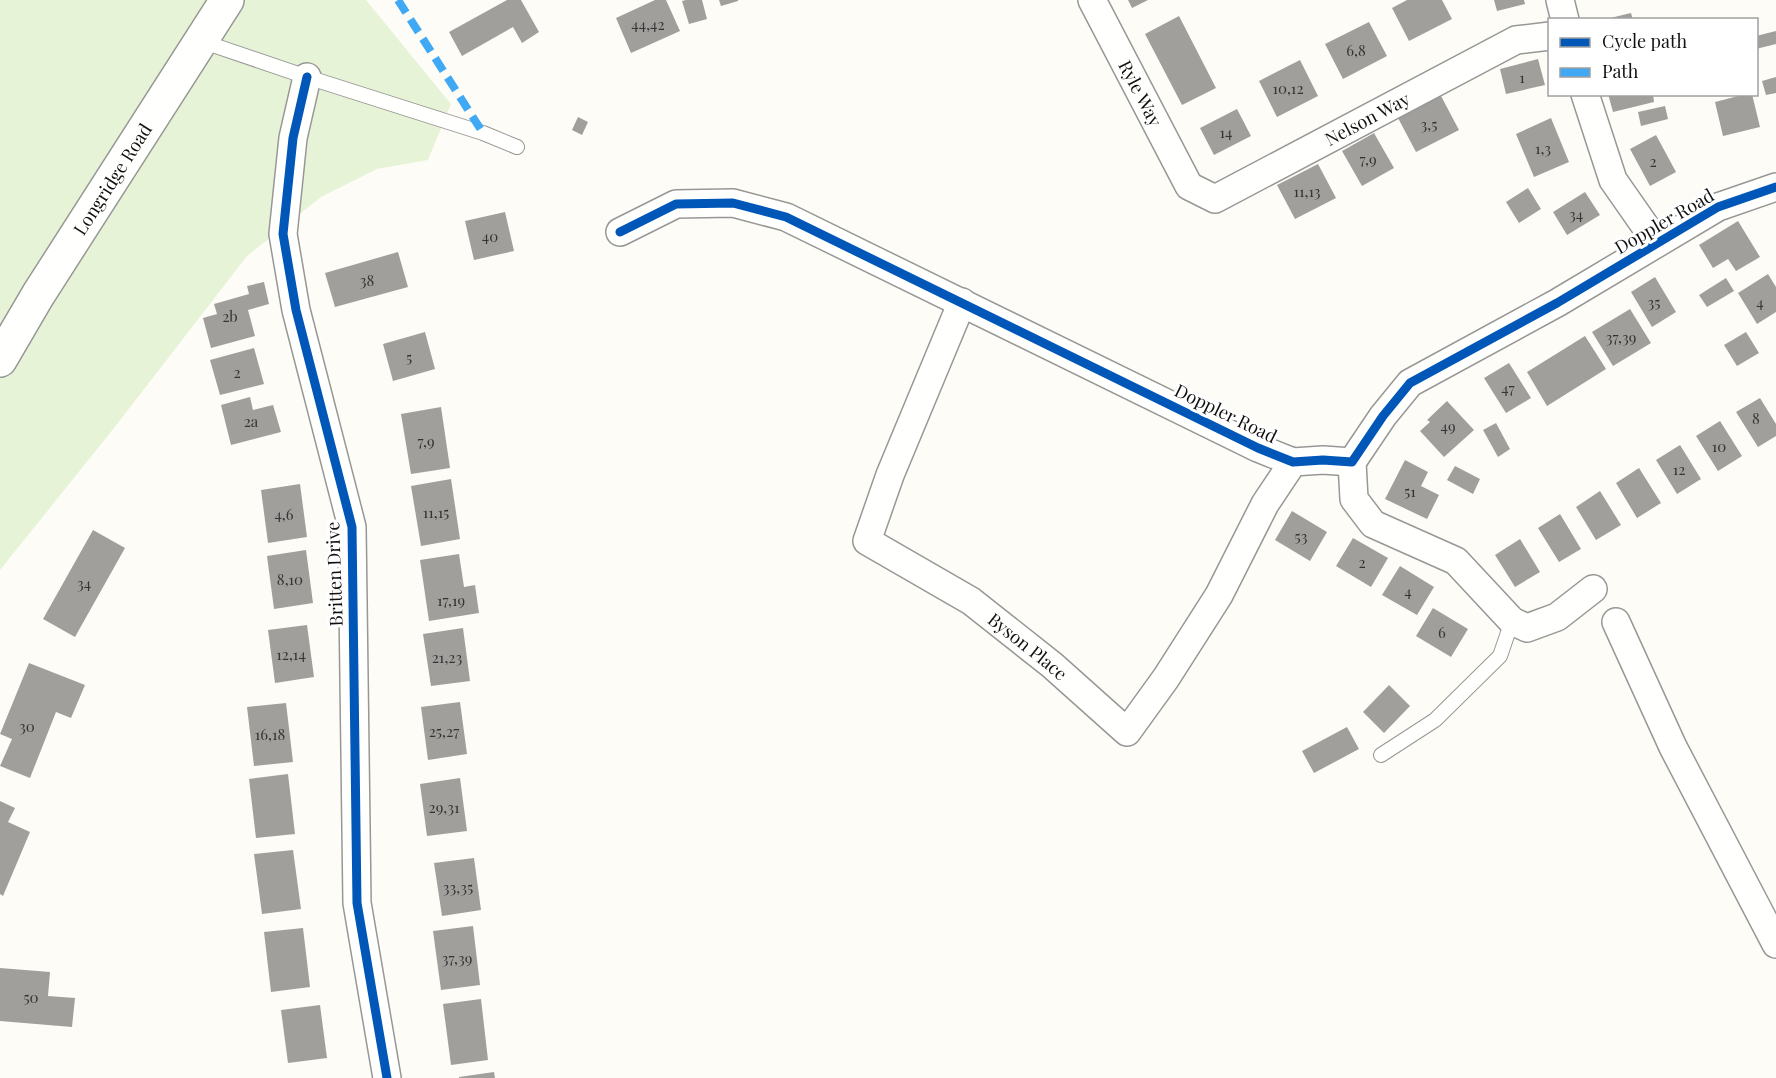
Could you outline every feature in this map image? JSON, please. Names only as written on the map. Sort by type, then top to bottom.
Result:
[{"type":"street","name":"Longridge Road","points":[[0,360],[38,295],[227,0]]},
{"type":"street","name":"Ryle Way","points":[[1092,0],[1189,186]]},
{"type":"street","points":[[1560,0],[1564,18]]},
{"type":"street","name":"Nelson Way","points":[[1189,186],[1215,199],[1516,40],[1548,36]]},
{"type":"street","name":"Britten Drive","points":[[307,77],[293,138],[283,234],[296,310],[352,527],[357,903],[387,1078]]},
{"type":"street","points":[[1586,96],[1613,180],[1657,243]]},
{"type":"street","name":"Doppler Road","points":[[620,231],[676,204],[733,203],[786,217],[1258,448],[1293,462],[1323,460],[1352,462],[1383,416],[1410,383],[1557,303],[1718,207],[1773,197]]},
{"type":"street","name":"Byson Place","points":[[962,302],[890,475],[867,541],[971,601],[1052,664],[1127,732],[1166,678],[1219,595],[1265,504],[1293,462]]},
{"type":"street","points":[[1352,462],[1354,498],[1373,524],[1456,561],[1512,621],[1527,628],[1557,616],[1593,589]]},
{"type":"street","points":[[1616,622],[1673,747],[1776,944]]},
{"type":"lane","points":[[201,41],[483,133],[517,147]]},
{"type":"lane","points":[[1381,755],[1436,720],[1500,656],[1512,621]]},
{"type":"green space","points":[[0,0],[366,0],[451,104],[428,160],[377,169],[321,197],[247,256],[114,428],[0,570]]},
{"type":"building","points":[[507,0],[521,0],[539,32],[522,43],[513,27],[462,56],[449,32]]},
{"type":"building","points":[[655,0],[666,0],[680,31],[631,53],[616,18]]},
{"type":"building","points":[[702,0],[707,19],[689,24],[682,1]]},
{"type":"building","points":[[719,0],[738,0],[738,1],[721,6]]},
{"type":"building","points":[[1128,0],[1148,0],[1132,8]]},
{"type":"building","points":[[1407,0],[1442,0],[1452,19],[1409,41],[1392,8]]},
{"type":"building","points":[[1494,0],[1524,0],[1525,4],[1497,11]]},
{"type":"building","points":[[1631,13],[1632,18],[1610,18]]},
{"type":"building","points":[[1179,16],[1216,88],[1182,105],[1145,34]]},
{"type":"building","points":[[1369,22],[1387,56],[1343,79],[1325,44]]},
{"type":"building","points":[[1776,31],[1776,44],[1758,48],[1758,36]]},
{"type":"building","points":[[1538,59],[1545,85],[1506,94],[1500,69]]},
{"type":"building","points":[[1300,60],[1318,96],[1277,117],[1259,81]]},
{"type":"building","points":[[1776,77],[1776,93],[1766,95],[1762,81]]},
{"type":"building","points":[[1441,96],[1459,130],[1416,152],[1398,118]]},
{"type":"building","points":[[1609,96],[1653,96],[1654,102],[1613,112]]},
{"type":"building","points":[[1738,96],[1752,96],[1760,127],[1723,136],[1715,102]]},
{"type":"building","points":[[1665,106],[1668,119],[1641,126],[1638,112]]},
{"type":"building","points":[[1237,109],[1251,136],[1214,155],[1200,128]]},
{"type":"building","points":[[578,117],[588,122],[582,135],[572,130]]},
{"type":"building","points":[[1551,118],[1569,162],[1534,177],[1516,134]]},
{"type":"building","points":[[1374,133],[1394,168],[1362,186],[1342,151]]},
{"type":"building","points":[[1656,135],[1676,172],[1650,186],[1630,149]]},
{"type":"building","points":[[1318,164],[1336,198],[1295,219],[1277,185]]},
{"type":"building","points":[[1528,188],[1541,209],[1519,223],[1506,202]]},
{"type":"building","points":[[1585,192],[1600,215],[1567,235],[1553,212]]},
{"type":"building","points":[[505,212],[514,251],[474,260],[465,221]]},
{"type":"building","points":[[1738,221],[1760,257],[1736,271],[1728,259],[1713,268],[1699,245]]},
{"type":"building","points":[[398,252],[408,287],[335,307],[325,273]]},
{"type":"building","points":[[1768,274],[1776,287],[1776,312],[1757,324],[1738,293]]},
{"type":"building","points":[[1655,277],[1676,312],[1652,327],[1631,292]]},
{"type":"building","points":[[1726,278],[1734,291],[1707,307],[1699,295]]},
{"type":"building","points":[[264,282],[269,304],[248,310],[255,336],[211,348],[203,318],[217,314],[214,304],[249,294],[247,286]]},
{"type":"building","points":[[1630,309],[1651,343],[1613,366],[1592,332]]},
{"type":"building","points":[[425,332],[435,369],[393,381],[383,344]]},
{"type":"building","points":[[1746,332],[1759,353],[1737,366],[1724,345]]},
{"type":"building","points":[[1585,336],[1606,369],[1547,406],[1527,372]]},
{"type":"building","points":[[254,348],[264,384],[220,395],[210,360]]},
{"type":"building","points":[[1509,363],[1531,398],[1506,413],[1484,378]]},
{"type":"building","points":[[250,397],[253,410],[273,405],[281,432],[231,445],[221,405]]},
{"type":"building","points":[[1760,398],[1776,424],[1776,436],[1758,447],[1736,412]]},
{"type":"building","points":[[1447,401],[1474,430],[1444,457],[1420,431],[1430,422],[1427,420]]},
{"type":"building","points":[[441,407],[450,468],[411,474],[401,414]]},
{"type":"building","points":[[1720,421],[1742,456],[1718,471],[1696,436]]},
{"type":"building","points":[[1496,423],[1510,449],[1498,457],[1483,430]]},
{"type":"building","points":[[1680,445],[1701,479],[1677,494],[1656,460]]},
{"type":"building","points":[[1405,460],[1428,472],[1421,486],[1439,495],[1427,519],[1385,499]]},
{"type":"building","points":[[1455,466],[1480,479],[1473,494],[1447,480]]},
{"type":"building","points":[[1639,468],[1661,503],[1637,518],[1616,483]]},
{"type":"building","points":[[451,479],[460,539],[421,546],[411,486]]},
{"type":"building","points":[[300,484],[307,537],[268,543],[261,490]]},
{"type":"building","points":[[1600,491],[1621,525],[1596,540],[1576,507]]},
{"type":"building","points":[[1292,511],[1327,532],[1310,561],[1275,540]]},
{"type":"building","points":[[1560,514],[1581,549],[1559,562],[1538,528]]},
{"type":"building","points":[[93,530],[125,548],[75,637],[43,619]]},
{"type":"building","points":[[1353,538],[1388,558],[1371,587],[1336,566]]},
{"type":"building","points":[[1520,539],[1540,572],[1515,587],[1495,555]]},
{"type":"building","points":[[306,550],[313,603],[274,609],[267,556]]},
{"type":"building","points":[[459,554],[464,587],[475,585],[479,613],[429,621],[420,560]]},
{"type":"building","points":[[1400,566],[1434,587],[1417,615],[1382,595]]},
{"type":"building","points":[[1433,608],[1468,629],[1451,657],[1416,636]]},
{"type":"building","points":[[307,625],[314,677],[275,683],[268,630]]},
{"type":"building","points":[[463,628],[470,681],[431,686],[423,634]]},
{"type":"building","points":[[29,663],[85,685],[71,718],[56,712],[30,778],[0,766],[12,739],[0,734]]},
{"type":"building","points":[[1389,685],[1410,706],[1384,733],[1363,712]]},
{"type":"building","points":[[460,702],[467,754],[428,760],[421,707]]},
{"type":"building","points":[[286,703],[293,762],[254,766],[247,707]]},
{"type":"building","points":[[1347,727],[1359,749],[1314,773],[1302,751]]},
{"type":"building","points":[[288,774],[295,834],[256,838],[249,779]]},
{"type":"building","points":[[460,778],[467,831],[427,836],[420,784]]},
{"type":"building","points":[[0,801],[15,808],[8,822],[30,832],[3,896],[0,894]]},
{"type":"building","points":[[293,850],[301,909],[262,914],[254,854]]},
{"type":"building","points":[[474,858],[481,910],[442,916],[434,863]]},
{"type":"building","points":[[473,926],[480,985],[441,990],[433,931]]},
{"type":"building","points":[[303,928],[310,987],[271,992],[264,932]]},
{"type":"building","points":[[0,968],[50,972],[48,996],[75,998],[72,1027],[0,1021]]},
{"type":"building","points":[[481,999],[488,1060],[451,1065],[443,1004]]},
{"type":"building","points":[[320,1005],[327,1058],[288,1063],[281,1010]]},
{"type":"building","points":[[494,1072],[495,1078],[459,1078],[459,1077]]},
{"type":"marked path","points":[[398,0],[483,133]]},
{"type":"cycle path","points":[[307,77],[293,138],[283,234],[296,310],[352,527],[357,903],[387,1078]]},
{"type":"cycle path","points":[[620,232],[676,204],[733,203],[786,217],[1258,448],[1293,462],[1323,460],[1352,462],[1383,416],[1410,383],[1557,303],[1718,207],[1776,187]]}]
